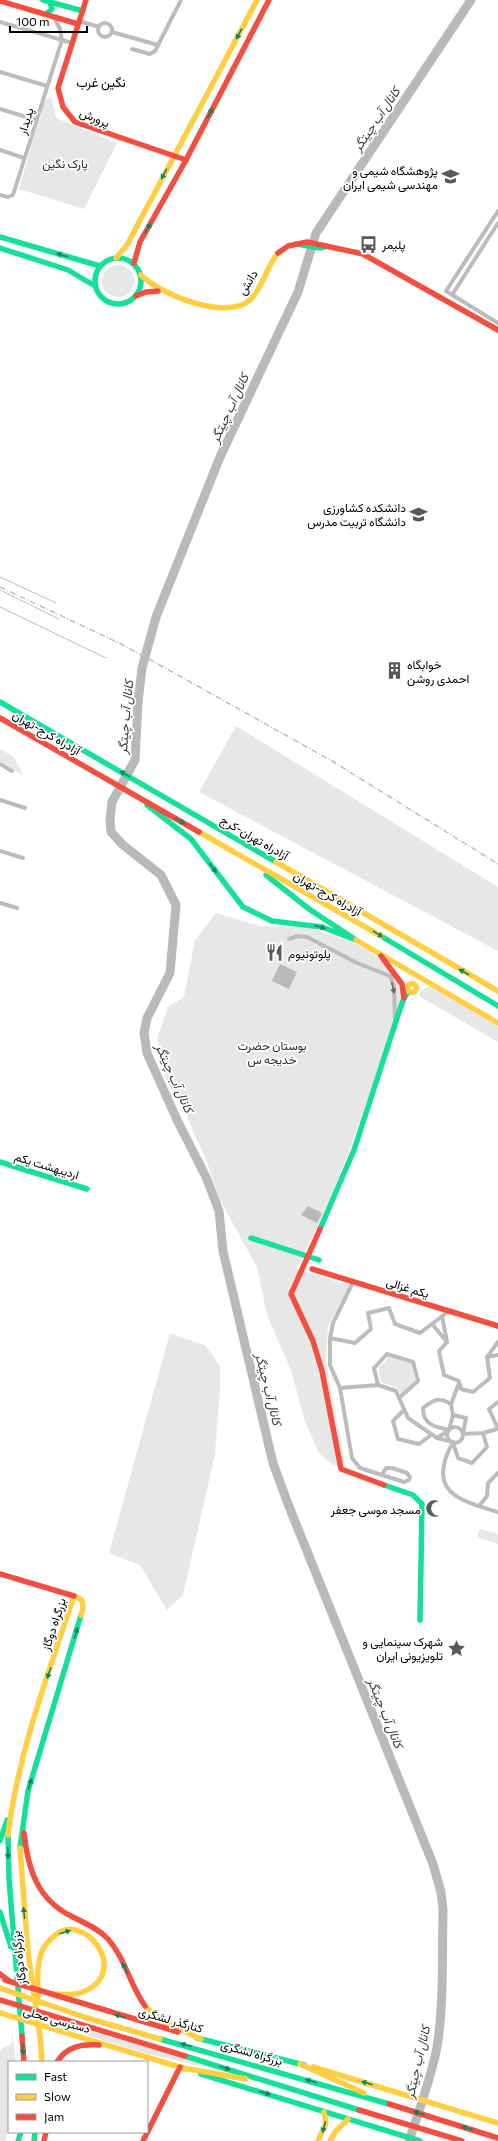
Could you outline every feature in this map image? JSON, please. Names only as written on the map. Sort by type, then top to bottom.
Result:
[{"type":"main road","points":[[43,0],[83,11]]},
{"type":"main road","name":"پرورش","points":[[86,0],[58,88],[59,98],[68,117],[75,122],[111,136],[186,160]]},
{"type":"main road","points":[[116,258],[127,245],[258,0]]},
{"type":"main road","points":[[134,264],[140,242],[186,160],[269,0]]},
{"type":"main road","points":[[0,1],[7,1],[54,17],[79,23]]},
{"type":"main road","points":[[46,14],[52,9],[50,2]]},
{"type":"main road","points":[[0,237],[100,266]]},
{"type":"main road","name":"دانش","points":[[158,291],[224,309],[239,308],[247,304],[258,289],[273,257],[279,251],[296,244],[320,245],[359,251],[498,330]]},
{"type":"main road","points":[[0,248],[68,270],[95,286],[103,298],[109,302],[124,303],[146,292],[158,291]]},
{"type":"main road","points":[[95,286],[96,272],[100,266],[110,259],[116,258],[128,260],[134,264],[148,284],[158,291]]},
{"type":"main road","points":[[136,296],[141,282],[141,275]]},
{"type":"main road","name":"آزادراه تهران-کرج","points":[[0,702],[108,763],[498,992]]},
{"type":"main road","name":"آزادراه کرج-تهران","points":[[0,718],[376,933],[498,1006]]},
{"type":"main road","points":[[134,795],[191,839],[243,907],[272,921],[322,927],[356,940]]},
{"type":"main road","points":[[249,861],[309,909],[356,940],[498,1023]]},
{"type":"main road","points":[[380,954],[402,984],[404,998]]},
{"type":"main road","points":[[411,972],[415,991],[409,992],[404,998],[354,1150],[291,1294],[313,1341],[322,1371],[340,1469],[413,1495],[422,1504],[420,1620]]},
{"type":"main road","points":[[414,984],[424,979]]},
{"type":"main road","points":[[481,982],[498,986]]},
{"type":"main road","name":"اردیبهشت یکم","points":[[0,1162],[87,1189]]},
{"type":"main road","points":[[251,1238],[319,1260]]},
{"type":"main road","name":"یکم غزالی","points":[[312,1269],[498,1326]]},
{"type":"main road","points":[[0,1574],[74,1596]]},
{"type":"main road","name":"بزرگراه دوگاز","points":[[24,2061],[9,1879],[8,1837],[12,1804],[20,1765],[74,1596],[82,1600],[83,1608],[28,1791],[20,1846],[28,1952],[40,2036],[42,2061]]},
{"type":"main road","points":[[0,1841],[12,1804]]},
{"type":"main road","points":[[23,1819],[26,1859],[30,1874],[38,1890],[63,1912],[95,1927],[108,1939],[143,2003],[157,2018],[201,2039]]},
{"type":"main road","points":[[0,1912],[4,1920],[16,1966]]},
{"type":"main road","points":[[37,2016],[38,1972],[44,1946],[53,1936],[66,1930],[74,1930],[91,1936],[98,1943],[104,1966],[102,1976],[93,1986],[83,1992],[52,1994]]},
{"type":"main road","points":[[0,1974],[10,1981]]},
{"type":"main road","name":"کنارگذر لشگری","points":[[0,1978],[201,2039],[300,2064],[498,2123]]},
{"type":"main road","name":"بزرگراه لشگری","points":[[0,1988],[87,2018],[402,2108],[498,2138]]},
{"type":"main road","name":"بزرگراه لشگری","points":[[0,2000],[462,2141]]},
{"type":"main road","name":"دسترسی محلی","points":[[0,2013],[107,2045]]},
{"type":"main road","points":[[58,2061],[66,2050],[78,2046],[107,2045],[420,2141]]},
{"type":"main road","points":[[300,2064],[352,2088],[402,2108]]},
{"type":"main road","points":[[182,2068],[275,2084]]},
{"type":"main road","points":[[148,2132],[182,2068]]},
{"type":"main road","points":[[318,2141],[326,2123],[324,2112]]},
{"type":"main road","points":[[330,2141],[336,2131],[348,2119]]},
{"type":"street","points":[[132,49],[150,54],[155,51],[181,0]]},
{"type":"street","points":[[54,17],[60,29],[62,40]]},
{"type":"street","points":[[0,22],[72,43]]},
{"type":"street","points":[[79,23],[99,27]]},
{"type":"street","points":[[103,23],[107,23],[112,28],[112,32],[103,37],[98,32],[99,27],[103,23]]},
{"type":"street","points":[[112,32],[158,45]]},
{"type":"street","name":"پدیدار","points":[[0,195],[8,197],[13,195],[62,40]]},
{"type":"street","points":[[0,72],[47,86]]},
{"type":"street","points":[[0,109],[36,120]]},
{"type":"street","points":[[0,150],[24,158]]},
{"type":"street","points":[[498,211],[446,291],[498,322]]},
{"type":"street","points":[[452,294],[498,223]]},
{"type":"street","points":[[0,764],[12,771]]},
{"type":"street","points":[[0,800],[25,808]]},
{"type":"street","points":[[0,851],[23,858]]},
{"type":"street","points":[[0,903],[17,908]]},
{"type":"street","points":[[289,939],[298,936],[307,937],[357,963],[390,976],[394,986],[395,1024]]},
{"type":"street","points":[[352,1282],[333,1323],[330,1338],[330,1365],[340,1388],[352,1458],[360,1468],[382,1475],[404,1482],[409,1480],[410,1477],[407,1473],[392,1468],[386,1468],[382,1475]]},
{"type":"street","points":[[330,1338],[354,1343],[371,1329],[368,1313],[389,1308],[395,1324],[420,1333],[449,1311]]},
{"type":"street","points":[[442,1316],[447,1342]]},
{"type":"street","points":[[432,1324],[447,1342]]},
{"type":"street","points":[[447,1342],[439,1351],[444,1375],[460,1381]]},
{"type":"street","points":[[460,1381],[461,1389],[473,1392],[490,1378],[487,1357],[498,1342]]},
{"type":"street","points":[[378,1385],[374,1368],[387,1354],[413,1362],[418,1381],[399,1398]]},
{"type":"street","points":[[487,1357],[498,1355]]},
{"type":"street","points":[[460,1381],[452,1404],[453,1415],[448,1437],[453,1442],[458,1458],[472,1463],[487,1447],[483,1433]]},
{"type":"street","points":[[340,1388],[378,1385],[396,1391],[403,1411],[408,1418],[431,1435],[453,1442],[460,1441],[466,1418],[453,1415]]},
{"type":"street","points":[[449,1430],[434,1427],[427,1423],[423,1415],[423,1408],[433,1400],[442,1399],[452,1404]]},
{"type":"street","points":[[463,1434],[483,1433],[498,1429],[489,1409],[498,1402]]},
{"type":"street","points":[[403,1411],[393,1421],[398,1439],[419,1444],[431,1435]]},
{"type":"street","points":[[437,1438],[454,1427],[459,1428],[463,1434]]},
{"type":"street","points":[[453,1442],[442,1466],[444,1480],[450,1491],[456,1497],[498,1512]]},
{"type":"street","points":[[479,1506],[487,1496],[488,1483],[498,1473]]},
{"type":"green space","name":"پارک نگین","points":[[51,97],[56,118],[117,143],[84,209],[19,189],[44,101]]},
{"type":"green space","points":[[115,265],[121,265],[130,269],[134,281],[130,293],[121,297],[115,297],[106,293],[102,284],[102,278],[106,269]]},
{"type":"green space","points":[[236,726],[498,887],[498,951],[199,792]]},
{"type":"green space","points":[[0,749],[14,757],[24,776],[0,761]]},
{"type":"green space","name":"بوستان حضرت خدیجه س","points":[[216,913],[260,926],[311,928],[358,945],[371,952],[389,968],[398,980],[402,996],[342,1169],[313,1236],[296,1269],[349,1285],[328,1326],[326,1363],[346,1469],[332,1464],[319,1453],[304,1419],[292,1373],[267,1315],[257,1267],[219,1198],[207,1162],[186,1115],[165,1078],[157,1039],[168,1007],[184,997],[195,940]]},
{"type":"green space","points":[[429,986],[498,1026],[498,1042],[419,996],[420,991]]},
{"type":"green space","points":[[170,1333],[206,1346],[220,1366],[220,1390],[215,1454],[183,1595],[167,1610],[140,1565],[109,1553]]},
{"type":"green space","points":[[389,1357],[411,1364],[415,1381],[401,1394],[397,1388],[381,1382],[378,1368]]},
{"type":"green space","points":[[480,1529],[498,1534],[498,1544],[477,1537]]},
{"type":"green space","points":[[70,2025],[244,2076],[148,2054],[70,2030]]},
{"type":"green space","points":[[12,2031],[16,2061],[8,2061],[8,2130],[5,2141],[0,2141],[0,2050],[12,2043]]},
{"type":"shaded area","points":[[280,964],[297,972],[289,989],[272,981]]},
{"type":"shaded area","points":[[308,1206],[322,1213],[317,1223],[301,1215]]},
{"type":"waterway","name":"کانال آب چیتگر","points":[[409,2141],[432,2071],[437,2047],[442,1996],[443,1962],[443,1910],[441,1892],[433,1864],[288,1504],[273,1463],[223,1251],[219,1211],[206,1177],[178,1122],[147,1053],[144,1033],[147,1018],[170,973],[176,905],[161,875],[123,845],[111,832],[110,820],[112,802],[135,760],[138,702],[142,668],[156,617],[220,457],[298,292],[316,233],[471,0]]},
{"type":"tram line","points":[[0,577],[56,603]]},
{"type":"tram line","points":[[0,590],[59,619]]},
{"type":"tram line","points":[[0,607],[106,658]]},
{"type":"railway","points":[[0,587],[121,644],[158,664],[332,761],[498,864]]},
{"type":"traffic: fast","points":[[43,0],[83,11]]},
{"type":"traffic: fast","points":[[46,14],[52,9],[50,2]]},
{"type":"traffic: fast","points":[[0,237],[100,266]]},
{"type":"traffic: fast","points":[[296,244],[320,248],[327,246]]},
{"type":"traffic: fast","points":[[0,248],[68,270],[95,286]]},
{"type":"traffic: fast","points":[[113,258],[123,258],[131,262],[137,268],[141,276],[141,281],[141,286],[137,294],[131,300],[123,304],[113,304],[105,300],[99,294],[95,286],[95,276],[99,268],[105,262],[113,258]]},
{"type":"traffic: fast","points":[[0,702],[276,862]]},
{"type":"traffic: fast","points":[[147,805],[191,839],[243,907],[272,921],[322,927],[356,940]]},
{"type":"traffic: fast","points":[[266,875],[309,909],[356,940]]},
{"type":"traffic: fast","points":[[381,936],[498,1006]]},
{"type":"traffic: fast","points":[[320,1229],[354,1150],[399,1012],[404,998],[409,991]]},
{"type":"traffic: fast","points":[[0,1162],[87,1189]]},
{"type":"traffic: fast","points":[[251,1238],[319,1260]]},
{"type":"traffic: fast","points":[[384,1485],[413,1495],[422,1504],[420,1620]]},
{"type":"traffic: fast","points":[[20,1848],[28,1791],[81,1615]]},
{"type":"traffic: fast","points":[[0,1841],[7,1820]]},
{"type":"traffic: fast","points":[[8,1835],[9,1879],[22,2036]]},
{"type":"traffic: fast","points":[[0,1912],[11,1947]]},
{"type":"traffic: fast","points":[[197,2038],[304,2065]]},
{"type":"traffic: fast","points":[[160,2039],[389,2104]]},
{"type":"traffic: fast","points":[[185,2056],[359,2110]]},
{"type":"traffic: fast","points":[[201,2074],[420,2141]]},
{"type":"traffic: fast","points":[[18,2141],[21,2133]]},
{"type":"traffic: fast","points":[[34,2141],[35,2133]]},
{"type":"traffic: slow","points":[[116,258],[127,245],[257,0]]},
{"type":"traffic: slow","points":[[141,275],[150,283],[163,290],[194,303],[210,307],[226,308],[239,306],[250,300],[258,290],[270,265],[278,253]]},
{"type":"traffic: slow","points":[[199,832],[381,936]]},
{"type":"traffic: slow","points":[[276,862],[498,991]]},
{"type":"traffic: slow","points":[[356,940],[498,1023]]},
{"type":"traffic: slow","points":[[412,983],[417,988],[412,993],[407,988],[412,983]]},
{"type":"traffic: slow","points":[[8,1835],[26,1744],[44,1684],[74,1596],[82,1600],[83,1608],[81,1615]]},
{"type":"traffic: slow","points":[[20,1848],[28,1952],[40,2036]]},
{"type":"traffic: slow","points":[[38,1997],[39,1962],[43,1949],[53,1937],[65,1930],[77,1930],[88,1936],[98,1946],[103,1958],[103,1970],[97,1982],[83,1992],[72,1994],[52,1994]]},
{"type":"traffic: slow","points":[[0,1988],[87,2018],[160,2039]]},
{"type":"traffic: slow","points":[[145,2006],[162,2021],[201,2039]]},
{"type":"traffic: slow","points":[[0,2013],[186,2069]]},
{"type":"traffic: slow","points":[[40,2036],[42,2061]]},
{"type":"traffic: slow","points":[[300,2064],[364,2093]]},
{"type":"traffic: slow","points":[[313,2067],[498,2123]]},
{"type":"traffic: slow","points":[[183,2068],[246,2079]]},
{"type":"traffic: slow","points":[[318,2141],[326,2123],[324,2112]]},
{"type":"traffic: slow","points":[[330,2141],[336,2131],[348,2119]]},
{"type":"traffic: jam","points":[[86,0],[58,88],[63,107],[75,122],[186,160]]},
{"type":"traffic: jam","points":[[134,263],[140,242],[186,160],[269,0]]},
{"type":"traffic: jam","points":[[0,1],[78,24]]},
{"type":"traffic: jam","points":[[278,253],[288,246],[307,242],[363,254],[498,330]]},
{"type":"traffic: jam","points":[[136,296],[146,292],[158,291]]},
{"type":"traffic: jam","points":[[0,718],[199,832]]},
{"type":"traffic: jam","points":[[381,956],[402,984],[404,998]]},
{"type":"traffic: jam","points":[[320,1229],[291,1294],[313,1341],[322,1371],[341,1469],[384,1485]]},
{"type":"traffic: jam","points":[[312,1269],[498,1326]]},
{"type":"traffic: jam","points":[[0,1574],[74,1596]]},
{"type":"traffic: jam","points":[[24,1833],[28,1859],[36,1882],[42,1892],[59,1909],[95,1929],[108,1939],[119,1955],[145,2006]]},
{"type":"traffic: jam","points":[[0,1974],[9,1981]]},
{"type":"traffic: jam","points":[[5,1980],[178,2032]]},
{"type":"traffic: jam","points":[[0,2000],[185,2056]]},
{"type":"traffic: jam","points":[[22,2036],[24,2061]]},
{"type":"traffic: jam","points":[[58,2061],[65,2052],[75,2047],[99,2045]]},
{"type":"traffic: jam","points":[[148,2131],[180,2067]]},
{"type":"traffic: jam","points":[[389,2104],[498,2138]]},
{"type":"traffic: jam","points":[[359,2110],[462,2141]]},
{"type":"traffic: jam","points":[[44,2141],[46,2133]]},
{"type":"traffic: jam","points":[[143,2141],[147,2133]]},
{"type":"place","name":"پژوهشگاه شیمی و مهندسی شیمی ایران","points":[[451,177]]},
{"type":"place","name":"پلیمر","points":[[369,244]]},
{"type":"place","name":"دانشکده کشاورزی دانشگاه تربیت مدرس","points":[[419,514]]},
{"type":"place","name":"خوابگاه احمدی روشن","points":[[394,671]]},
{"type":"place","name":"پلوتونیوم","points":[[275,953]]},
{"type":"place","name":"مسجد موسی جعفر","points":[[434,1509]]},
{"type":"place","name":"شهرک سینمایی و تلویزیونی ایران","points":[[456,1648]]},
{"type":"district","name":"نگین غرب","points":[[101,82]]}]
